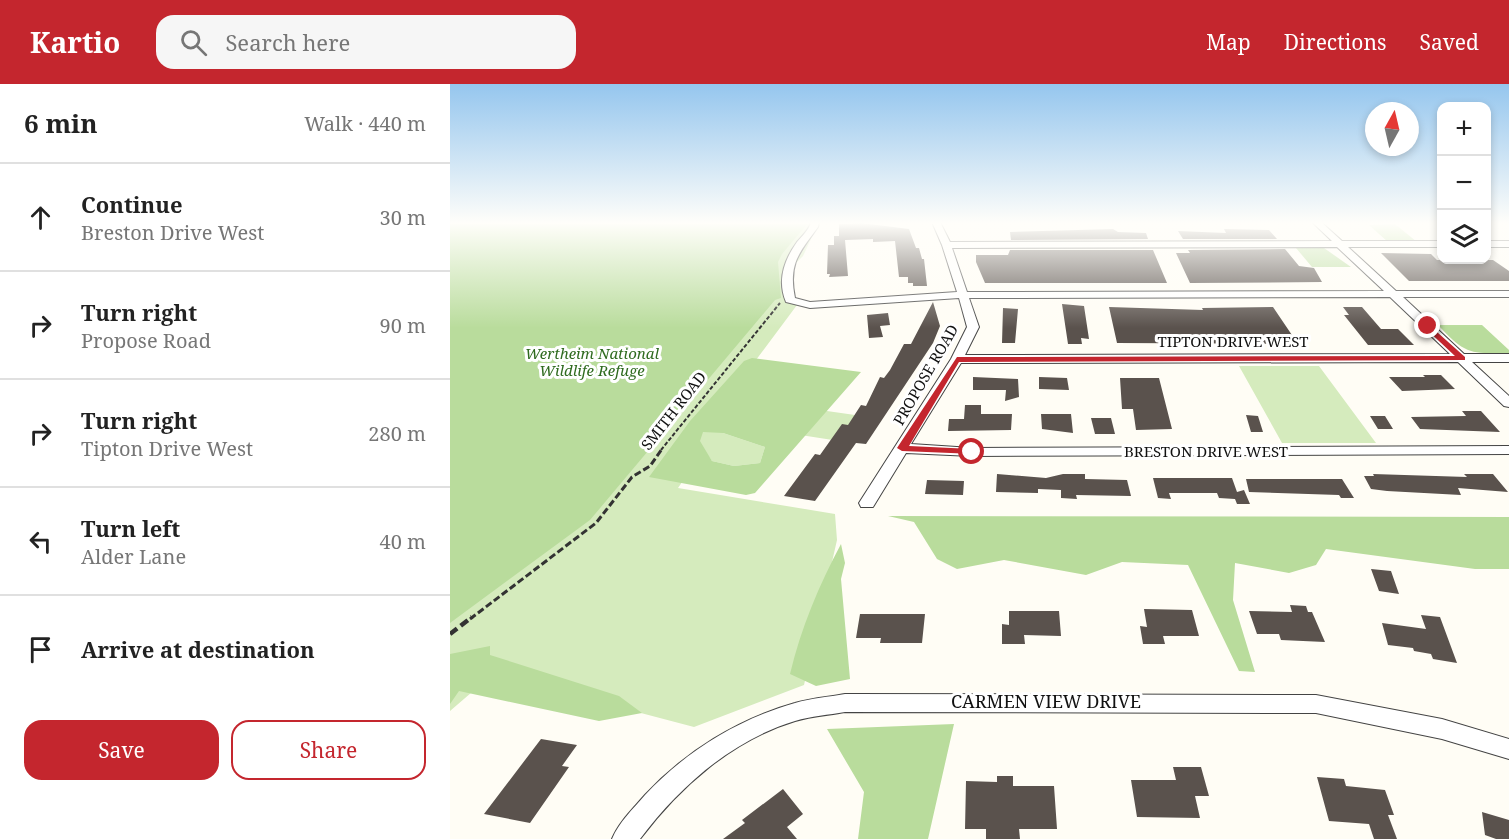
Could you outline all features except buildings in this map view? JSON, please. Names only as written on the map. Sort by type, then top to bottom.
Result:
[{"type":"street","points":[[789,257],[786,274],[790,300],[810,305],[963,295],[1509,294]]},
{"type":"street","name":"PROPOSE ROAD","points":[[867,503],[957,359],[973,327],[951,257]]},
{"type":"street","points":[[1354,257],[1509,403]]},
{"type":"street","name":"TIPTON DRIVE WEST","points":[[957,359],[1509,358]]},
{"type":"street","name":"BRESTON DRIVE WEST","points":[[902,448],[972,452],[1509,450]]},
{"type":"street","name":"CARMEN VIEW DRIVE","points":[[625,839],[664,792],[690,766],[751,729],[796,712],[845,703],[1316,704],[1442,729],[1509,749]]},
{"type":"path","name":"SMITH ROAD","points":[[450,634],[596,524],[632,477],[650,466],[670,436],[778,303],[790,300]]},
{"type":"green space","name":"Wertheim National Wildlife Refuge","points":[[450,257],[802,257],[786,273],[784,280],[797,305],[744,376],[743,399],[855,415],[839,441],[724,423],[723,433],[765,447],[760,463],[734,466],[712,461],[704,450],[678,488],[835,514],[837,540],[804,685],[694,727],[493,674],[450,711]]},
{"type":"green space","name":"Wertheim National Wildlife Refuge","points":[[450,257],[780,257],[778,262],[781,298],[775,300],[590,520],[450,623]]},
{"type":"green space","points":[[1304,257],[1337,257],[1351,267],[1312,267]]},
{"type":"green space","points":[[1438,325],[1482,325],[1509,350],[1509,353],[1469,350],[1455,342]]},
{"type":"green space","points":[[752,358],[861,372],[755,493],[746,495],[649,477],[690,421],[744,361]],"holes":[[[703,432],[723,433],[765,447],[760,463],[734,466],[712,461],[700,441]]]},
{"type":"green space","points":[[1239,366],[1319,366],[1376,443],[1282,443]]},
{"type":"green space","points":[[888,516],[1509,517],[1509,569],[1475,569],[1326,549],[1316,565],[1289,573],[1235,563],[1233,600],[1255,672],[1239,671],[1188,565],[1122,562],[1086,575],[1004,560],[957,569],[937,559],[914,522]]},
{"type":"green space","points":[[841,544],[845,563],[841,579],[850,679],[816,686],[790,674],[811,607]]},
{"type":"green space","points":[[490,646],[490,655],[619,696],[642,713],[599,721],[459,691],[450,704],[450,654]]},
{"type":"green space","points":[[954,724],[928,839],[858,839],[864,792],[827,729]]},
{"type":"route","points":[[972,452],[902,448],[957,359],[1462,358],[1428,326]]}]
